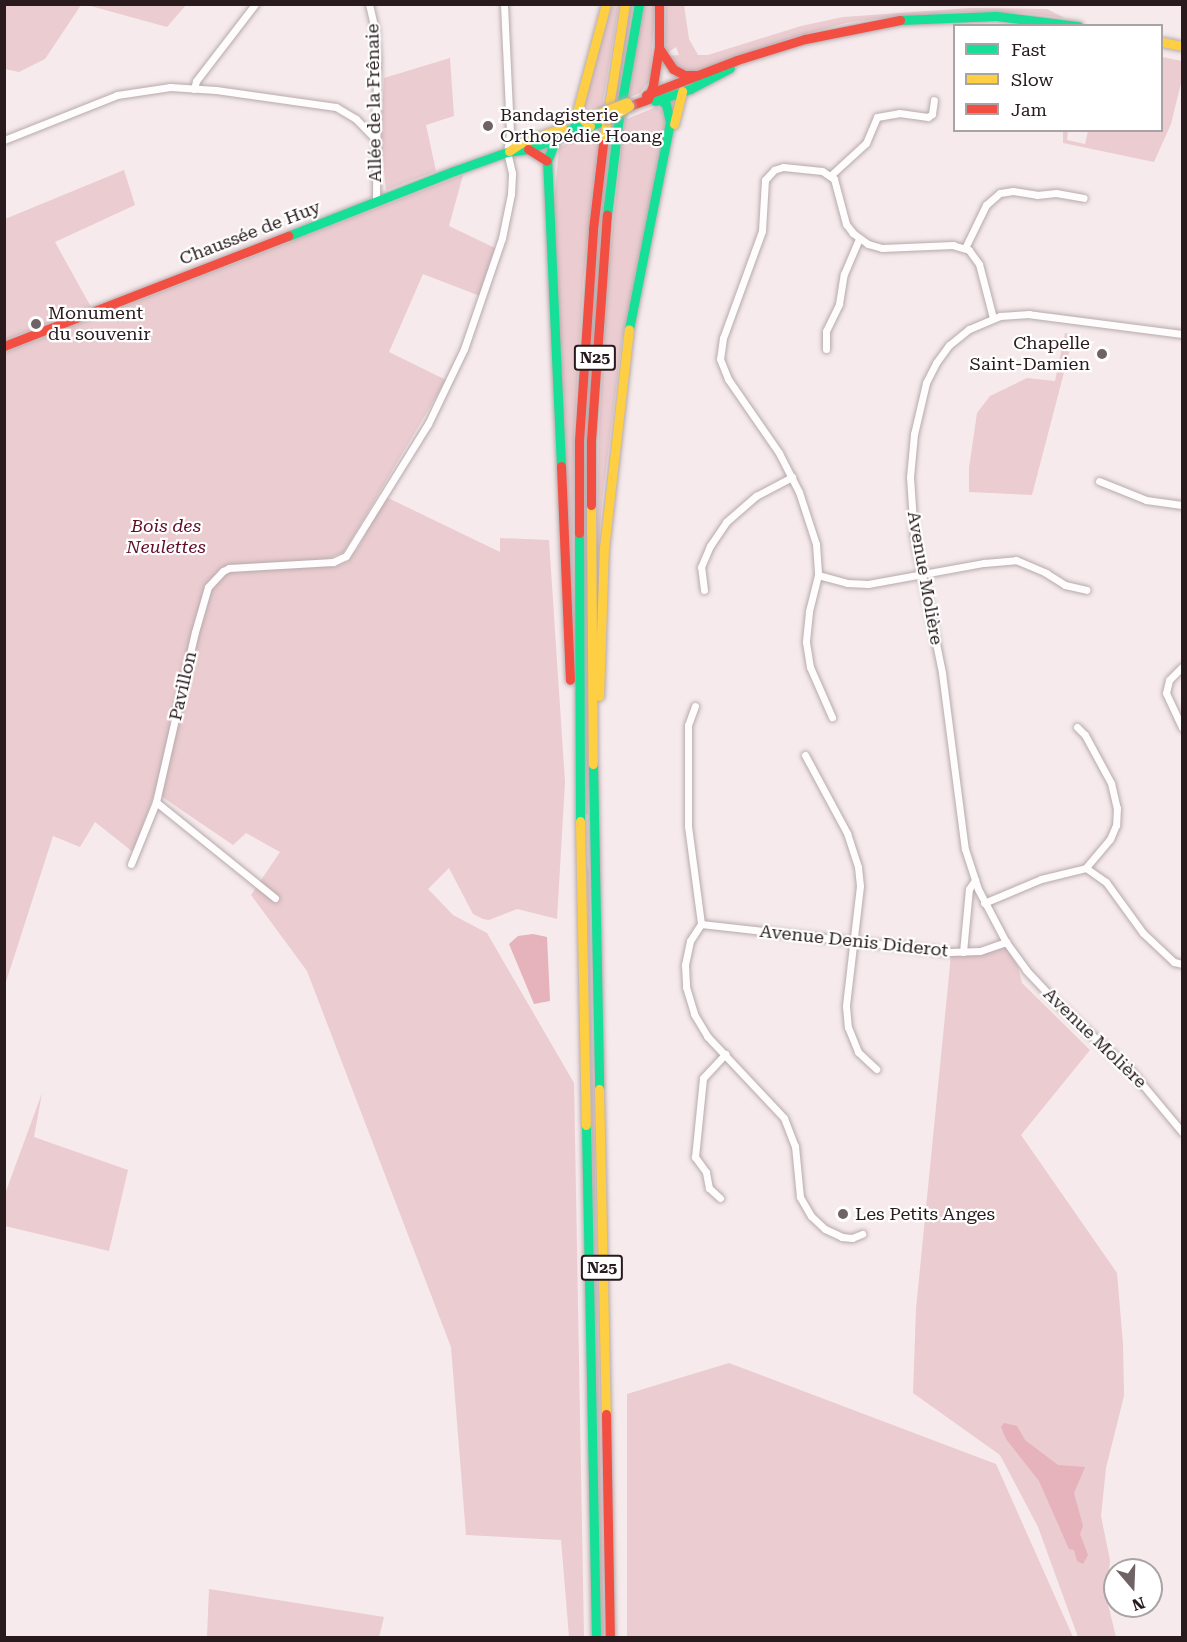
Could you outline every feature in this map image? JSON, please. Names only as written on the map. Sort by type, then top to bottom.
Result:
[{"type":"main road","points":[[590,121],[578,109],[606,4]]},
{"type":"main road","name":"N25","points":[[596,1638],[578,706],[578,504],[584,330],[605,122],[625,4]]},
{"type":"main road","name":"N25","points":[[610,1638],[590,515],[597,330],[605,228],[618,124],[639,4]]},
{"type":"main road","points":[[592,714],[599,699],[604,548],[617,418],[628,336],[665,148],[669,113],[666,104],[650,93],[658,48],[659,4]]},
{"type":"main road","name":"Chaussée de Huy","points":[[507,152],[528,149],[555,140],[590,121],[648,99],[650,93],[805,39],[889,21],[996,16],[1062,24]]},
{"type":"main road","points":[[1163,42],[1182,46]]},
{"type":"main road","points":[[658,48],[673,69],[685,75],[697,75]]},
{"type":"main road","name":"Chaussée de Huy","points":[[4,346],[507,152],[521,143],[568,126],[608,119],[629,106],[682,91],[753,56]]},
{"type":"main road","points":[[568,126],[583,86]]},
{"type":"main road","points":[[665,148],[682,91]]},
{"type":"main road","points":[[555,140],[546,161],[571,693],[578,706]]},
{"type":"main road","points":[[528,149],[536,152],[546,161]]},
{"type":"street","points":[[194,88],[196,81],[255,4]]},
{"type":"street","name":"Allée de la Frênaie","points":[[369,4],[375,31],[377,58],[376,201]]},
{"type":"street","points":[[504,4],[510,132],[507,152]]},
{"type":"street","points":[[4,140],[117,95],[150,87],[194,88],[336,107],[356,119],[376,140]]},
{"type":"street","points":[[830,176],[863,146],[877,117],[899,113],[928,117],[932,114],[934,100]]},
{"type":"street","name":"Pavillon","points":[[131,864],[156,802],[208,587],[219,574],[233,568],[333,562],[346,556],[428,424],[464,349],[502,238],[510,205],[512,173],[507,152]]},
{"type":"street","points":[[831,717],[810,667],[806,642],[809,612],[818,575],[816,544],[792,477],[724,372],[721,346],[762,231],[765,180],[774,170],[789,166],[822,171],[837,184],[842,214],[859,238],[882,248],[953,246],[965,248],[978,262],[993,318]]},
{"type":"street","points":[[965,248],[984,208],[1000,193],[1013,191],[1037,195],[1056,193],[1084,198]]},
{"type":"street","points":[[826,349],[826,331],[839,304],[844,274],[859,238]]},
{"type":"street","name":"Avenue Molière","points":[[1182,334],[1029,314],[993,318],[969,329],[950,345],[936,363],[924,390],[914,434],[910,477],[912,520],[942,673],[965,849],[984,903],[1006,942],[1039,985],[1132,1072],[1182,1132]]},
{"type":"street","points":[[704,590],[701,567],[721,528],[748,502],[792,477]]},
{"type":"street","points":[[1099,481],[1146,500],[1182,505]]},
{"type":"street","points":[[818,575],[847,583],[868,584],[984,563],[1016,560],[1046,573],[1065,585],[1086,590]]},
{"type":"street","points":[[1182,667],[1169,680],[1166,693],[1182,727]]},
{"type":"street","points":[[695,706],[688,725],[688,826],[701,924],[688,944],[686,987],[699,1023],[786,1123],[796,1149],[800,1197],[811,1216],[825,1229],[842,1237],[854,1238],[862,1234]]},
{"type":"street","points":[[984,903],[1041,879],[1086,868],[1110,839],[1116,825],[1118,808],[1111,783],[1085,735],[1077,727]]},
{"type":"street","points":[[805,754],[847,833],[858,867],[860,886],[846,1006],[848,1027],[858,1052],[876,1070]]},
{"type":"street","points":[[156,802],[275,898]]},
{"type":"street","points":[[1086,868],[1110,887],[1143,933],[1174,962],[1182,964]]},
{"type":"street","points":[[963,952],[969,889],[975,880]]},
{"type":"street","name":"Avenue Denis Diderot","points":[[701,924],[963,952],[980,951],[1006,942]]},
{"type":"street","points":[[720,1198],[709,1188],[706,1172],[695,1157],[703,1078],[725,1054]]},
{"type":"green space","points":[[5,4],[81,5],[45,59],[19,72],[5,69]]},
{"type":"green space","points":[[643,4],[655,5],[650,80],[640,93],[630,97],[627,119],[656,107],[662,110],[666,123],[622,341],[602,502],[596,581],[599,433],[607,282],[623,131]]},
{"type":"green space","points":[[87,5],[186,5],[167,27]]},
{"type":"green space","points":[[612,5],[619,5],[603,101],[583,282],[574,436],[572,621],[554,204],[559,147],[597,131],[600,109],[584,114],[584,100]]},
{"type":"green space","points":[[630,5],[633,5],[610,144],[600,234],[588,814],[585,814],[582,628],[589,337],[607,144]]},
{"type":"green space","points":[[666,5],[684,5],[689,39],[698,55],[708,55],[801,26],[843,17],[970,8],[1047,9],[1065,18],[1025,13],[963,12],[846,23],[791,38],[694,72],[679,68],[667,56],[679,55],[676,47],[666,54]]},
{"type":"green space","points":[[1163,57],[1182,61],[1182,79],[1171,124],[1154,162],[1063,143],[1063,132],[1068,132],[1067,140],[1085,144],[1088,132],[1163,132]]},
{"type":"green space","points":[[450,58],[454,116],[426,125],[436,171],[386,190],[381,142],[384,78]]},
{"type":"green space","points":[[124,170],[135,205],[55,242],[91,307],[5,340],[5,219]]},
{"type":"green space","name":"Bois des Neulettes","points":[[463,175],[449,226],[497,249],[480,296],[423,274],[389,352],[446,380],[344,552],[327,559],[324,566],[335,567],[347,562],[358,548],[386,497],[500,552],[500,538],[549,540],[565,782],[557,919],[517,909],[489,920],[483,919],[473,914],[449,868],[428,889],[453,915],[487,933],[574,1083],[584,1637],[569,1637],[561,1540],[466,1535],[451,1347],[307,971],[251,895],[280,852],[246,833],[233,845],[155,792],[133,852],[95,822],[80,847],[53,836],[5,985],[5,352]]},
{"type":"green space","points":[[1065,333],[1074,334],[1032,495],[969,492],[969,468],[977,413],[990,396],[1027,378],[1055,381]]},
{"type":"green space","points":[[587,865],[589,872],[604,1638],[601,1637]]},
{"type":"green space","points":[[1006,947],[1018,967],[1022,983],[1090,1050],[1021,1135],[1117,1273],[1123,1344],[1124,1396],[1106,1468],[1101,1516],[1110,1558],[1103,1558],[1103,1618],[1111,1618],[1116,1637],[1078,1637],[1038,1527],[1000,1455],[913,1393],[916,1309],[951,955],[981,955]]},
{"type":"green space","points":[[42,1093],[34,1137],[128,1170],[109,1251],[5,1226],[5,1194]]},
{"type":"green space","points":[[729,1363],[996,1464],[1073,1637],[627,1637],[627,1394]]},
{"type":"green space","points":[[209,1589],[384,1617],[379,1637],[207,1637]]},
{"type":"shaded area","points":[[533,934],[547,937],[550,1001],[534,1004],[509,944],[518,936]]},
{"type":"shaded area","points":[[1004,1423],[1017,1426],[1025,1440],[1058,1465],[1085,1467],[1074,1493],[1083,1526],[1080,1534],[1088,1555],[1083,1564],[1077,1561],[1074,1550],[1069,1549],[1039,1481],[1006,1439],[1001,1427]]},
{"type":"traffic: fast","points":[[607,215],[618,124],[639,4]]},
{"type":"traffic: fast","points":[[900,20],[996,16],[1062,24]]},
{"type":"traffic: fast","points":[[655,101],[690,89],[730,68]]},
{"type":"traffic: fast","points":[[629,329],[670,122],[666,104],[650,93]]},
{"type":"traffic: fast","points":[[561,466],[547,161],[558,134],[572,129],[578,122]]},
{"type":"traffic: fast","points":[[288,236],[454,171],[507,152],[528,149],[598,123]]},
{"type":"traffic: fast","points":[[579,533],[580,821]]},
{"type":"traffic: fast","points":[[593,764],[599,1089]]},
{"type":"traffic: fast","points":[[586,1125],[596,1638]]},
{"type":"traffic: slow","points":[[590,126],[581,118],[578,109],[606,4]]},
{"type":"traffic: slow","points":[[603,144],[625,4]]},
{"type":"traffic: slow","points":[[1163,42],[1182,46]]},
{"type":"traffic: slow","points":[[674,124],[682,91]]},
{"type":"traffic: slow","points":[[599,113],[627,102]]},
{"type":"traffic: slow","points":[[608,119],[629,106]]},
{"type":"traffic: slow","points":[[509,151],[521,143],[562,128]]},
{"type":"traffic: slow","points":[[599,696],[604,548],[629,329]]},
{"type":"traffic: slow","points":[[591,505],[593,764]]},
{"type":"traffic: slow","points":[[580,821],[586,1125]]},
{"type":"traffic: slow","points":[[599,1089],[606,1414]]},
{"type":"traffic: jam","points":[[629,106],[648,99],[653,85],[659,48],[659,4]]},
{"type":"traffic: jam","points":[[646,95],[737,60],[805,39],[900,20]]},
{"type":"traffic: jam","points":[[659,48],[673,69],[685,75],[697,75]]},
{"type":"traffic: jam","points":[[579,533],[579,441],[593,229],[603,144]]},
{"type":"traffic: jam","points":[[528,149],[547,161]]},
{"type":"traffic: jam","points":[[591,505],[591,441],[607,215]]},
{"type":"traffic: jam","points":[[4,346],[288,236]]},
{"type":"traffic: jam","points":[[561,466],[570,680]]},
{"type":"traffic: jam","points":[[606,1414],[610,1638]]},
{"type":"place","name":"Bandagisterie Orthopédie Hoang","points":[[488,126]]},
{"type":"place","name":"Monument du souvenir","points":[[36,324]]},
{"type":"place","name":"Chapelle Saint-Damien","points":[[1102,354]]},
{"type":"place","name":"Les Petits Anges","points":[[843,1214]]}]
